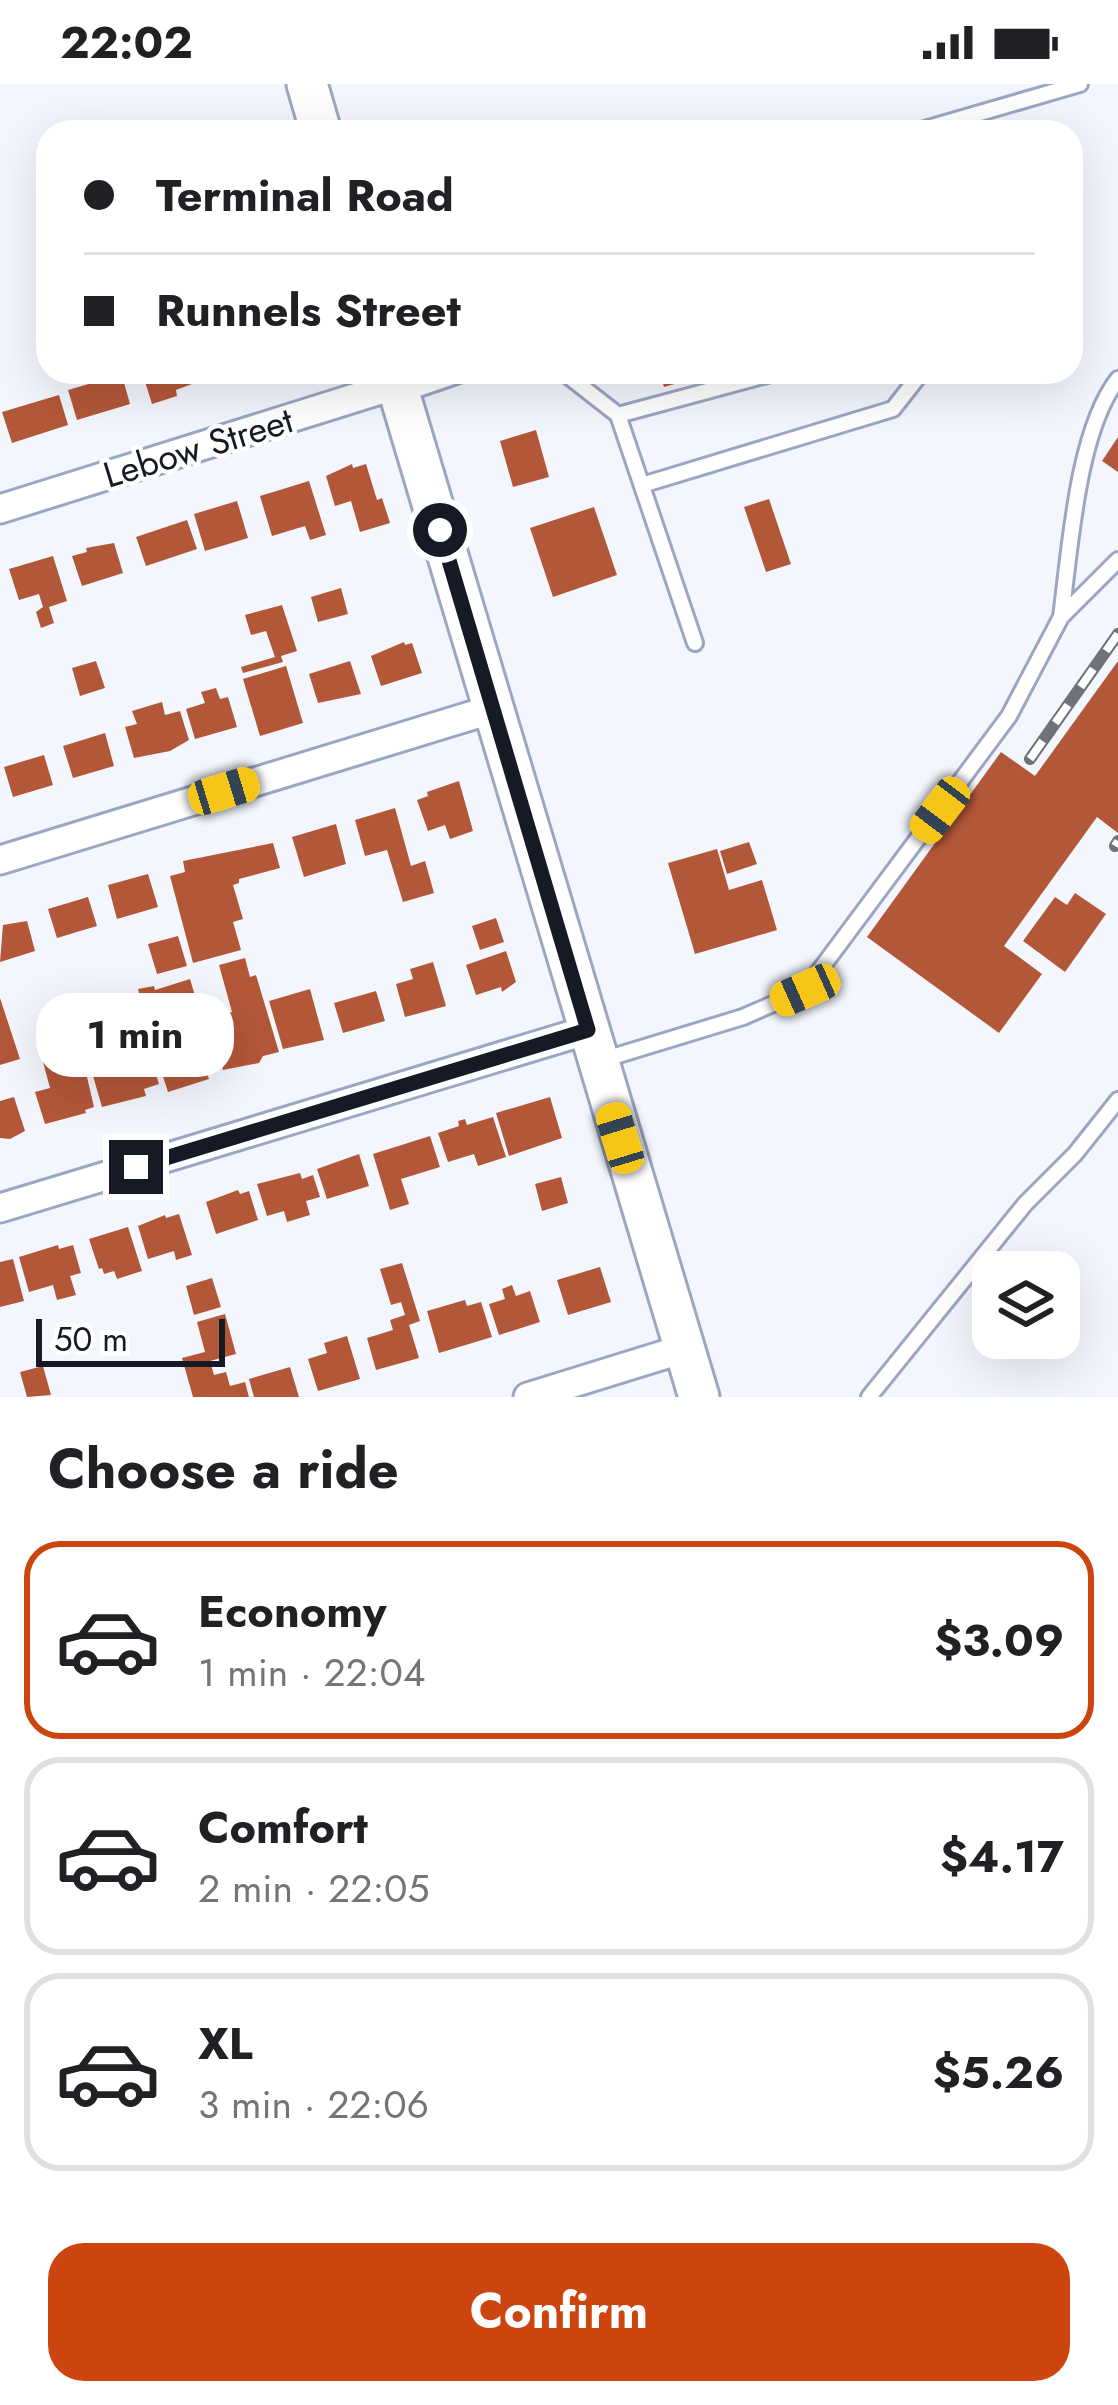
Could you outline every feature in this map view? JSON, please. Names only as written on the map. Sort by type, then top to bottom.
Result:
[{"type":"main road","points":[[307,84],[318,120]]},
{"type":"main road","points":[[396,384],[699,1397]]},
{"type":"street","name":"Lebow Street","points":[[0,509],[396,384]]},
{"type":"street","points":[[0,860],[493,710]]},
{"type":"street","points":[[0,1208],[592,1046]]},
{"type":"street","points":[[528,1397],[683,1349]]},
{"type":"lane","points":[[956,120],[1080,84]]},
{"type":"lane","points":[[592,1046],[743,1017],[805,990],[1010,716],[1060,617],[1080,482],[1102,399],[1118,380]]},
{"type":"lane","points":[[578,384],[618,415],[694,643]]},
{"type":"lane","points":[[618,415],[733,384]]},
{"type":"lane","points":[[642,485],[893,410],[913,384]]},
{"type":"lane","points":[[1060,617],[1118,560]]},
{"type":"lane","points":[[869,1397],[1025,1204],[1075,1154],[1118,1100]]},
{"type":"building","points":[[89,384],[124,384],[130,404],[77,420],[68,390]]},
{"type":"building","points":[[146,384],[192,384],[176,390],[177,396],[152,404]]},
{"type":"building","points":[[59,395],[68,425],[12,443],[2,412]]},
{"type":"building","points":[[536,430],[549,477],[513,487],[500,441]]},
{"type":"building","points":[[1118,437],[1118,472],[1102,461]]},
{"type":"building","points":[[352,464],[353,468],[366,464],[390,523],[360,532],[351,501],[335,506],[326,476]]},
{"type":"building","points":[[309,481],[326,535],[310,540],[305,526],[272,536],[260,496]]},
{"type":"building","points":[[769,499],[791,564],[766,572],[744,507]]},
{"type":"building","points":[[237,501],[248,538],[205,551],[194,514]]},
{"type":"building","points":[[594,507],[617,575],[553,597],[530,528]]},
{"type":"building","points":[[187,520],[197,549],[146,566],[136,537]]},
{"type":"building","points":[[114,543],[123,573],[82,586],[72,556]]},
{"type":"building","points":[[53,556],[67,601],[49,607],[54,623],[41,628],[36,612],[43,607],[39,594],[19,600],[9,569]]},
{"type":"building","points":[[341,588],[348,614],[318,622],[311,597]]},
{"type":"building","points":[[282,605],[297,651],[281,656],[283,662],[243,673],[241,667],[275,657],[266,631],[251,635],[245,615]]},
{"type":"building","points":[[412,643],[422,673],[381,686],[371,656]]},
{"type":"building","points":[[96,661],[105,688],[80,696],[72,668]]},
{"type":"building","points":[[350,661],[361,694],[318,703],[309,674]]},
{"type":"building","points":[[1118,661],[1118,833],[1097,817],[1004,946],[1042,974],[999,1033],[867,937],[1001,752],[1035,776]]},
{"type":"building","points":[[286,666],[303,723],[260,736],[243,679]]},
{"type":"building","points":[[216,688],[220,699],[228,697],[237,727],[195,739],[186,709],[205,703],[201,692]]},
{"type":"building","points":[[162,702],[165,715],[180,711],[189,740],[170,751],[134,758],[125,727],[137,724],[132,711]]},
{"type":"building","points":[[105,733],[114,766],[73,778],[63,746]]},
{"type":"building","points":[[44,755],[53,785],[13,797],[4,767]]},
{"type":"building","points":[[459,781],[473,831],[450,839],[445,825],[428,831],[417,800]]},
{"type":"building","points":[[395,808],[411,866],[425,861],[434,893],[403,902],[387,850],[365,856],[355,820]]},
{"type":"building","points":[[336,824],[346,864],[304,877],[292,837]]},
{"type":"building","points":[[749,842],[757,864],[727,874],[720,851]]},
{"type":"building","points":[[273,843],[280,868],[239,879],[233,885],[243,919],[233,922],[241,950],[193,963],[170,876],[185,872],[183,861]]},
{"type":"building","points":[[717,849],[729,890],[762,880],[777,930],[695,954],[668,863]]},
{"type":"building","points":[[148,874],[158,907],[117,919],[108,885]]},
{"type":"building","points":[[1075,893],[1106,914],[1065,972],[1023,941],[1055,897],[1067,905]]},
{"type":"building","points":[[88,897],[97,926],[57,938],[48,909]]},
{"type":"building","points":[[496,918],[504,942],[480,950],[472,926]]},
{"type":"building","points":[[27,921],[35,951],[0,962],[3,925]]},
{"type":"building","points":[[178,936],[187,966],[157,974],[148,944]]},
{"type":"building","points":[[506,951],[516,982],[502,992],[501,987],[476,995],[466,965]]},
{"type":"building","points":[[245,958],[250,977],[256,975],[279,1052],[263,1056],[259,1063],[223,1070],[215,1040],[227,1037],[221,1015],[232,1012],[219,965]]},
{"type":"building","points":[[433,962],[446,1006],[405,1017],[396,984],[413,979],[410,969]]},
{"type":"building","points":[[190,979],[198,1006],[161,1018],[154,997],[141,1001],[138,989],[154,986],[155,990]]},
{"type":"building","points":[[310,989],[324,1040],[283,1049],[269,1001]]},
{"type":"building","points":[[376,991],[385,1021],[343,1033],[334,1003]]},
{"type":"building","points":[[131,993],[140,1022],[118,1029],[109,999]]},
{"type":"building","points":[[0,998],[20,1059],[0,1065]]},
{"type":"building","points":[[190,1014],[200,1044],[160,1057],[150,1027]]},
{"type":"building","points":[[199,1048],[209,1079],[168,1092],[158,1061]]},
{"type":"building","points":[[67,1055],[70,1068],[84,1064],[94,1107],[45,1124],[35,1092],[50,1088],[43,1062]]},
{"type":"building","points":[[136,1064],[138,1069],[153,1065],[159,1084],[144,1089],[146,1096],[102,1107],[93,1076]]},
{"type":"building","points":[[14,1097],[25,1131],[10,1139],[0,1138],[0,1101]]},
{"type":"building","points":[[550,1097],[562,1138],[509,1156],[496,1113]]},
{"type":"building","points":[[493,1117],[506,1157],[478,1166],[474,1154],[448,1162],[438,1133],[459,1126],[458,1121],[465,1119],[467,1125]]},
{"type":"building","points":[[430,1136],[440,1167],[401,1179],[409,1204],[390,1210],[373,1154]]},
{"type":"building","points":[[359,1154],[369,1186],[327,1199],[317,1169]]},
{"type":"building","points":[[300,1173],[302,1179],[313,1175],[320,1197],[306,1201],[310,1215],[287,1222],[284,1211],[267,1216],[257,1184]]},
{"type":"building","points":[[561,1177],[568,1203],[542,1211],[535,1184]]},
{"type":"building","points":[[238,1190],[240,1194],[249,1191],[258,1220],[216,1234],[206,1202]]},
{"type":"building","points":[[179,1214],[192,1255],[176,1260],[174,1251],[148,1259],[138,1226]]},
{"type":"building","points":[[128,1227],[142,1271],[117,1279],[114,1271],[104,1274],[99,1269],[89,1239]]},
{"type":"building","points":[[58,1245],[59,1249],[73,1245],[81,1273],[70,1276],[76,1295],[57,1300],[53,1285],[29,1292],[19,1257]]},
{"type":"building","points":[[13,1259],[24,1301],[0,1307],[0,1262]]},
{"type":"building","points":[[402,1263],[420,1321],[409,1325],[419,1358],[376,1370],[367,1338],[393,1330],[390,1320],[405,1315],[401,1302],[391,1305],[380,1269]]},
{"type":"building","points":[[600,1267],[611,1302],[568,1315],[557,1280]]},
{"type":"building","points":[[212,1278],[221,1307],[194,1315],[186,1286]]},
{"type":"building","points":[[512,1285],[516,1296],[530,1291],[540,1322],[499,1335],[489,1304],[505,1299],[502,1289]]},
{"type":"building","points":[[465,1300],[467,1306],[481,1302],[492,1337],[439,1353],[427,1311]]},
{"type":"building","points":[[225,1314],[236,1354],[210,1361],[214,1375],[226,1372],[230,1386],[245,1382],[249,1397],[193,1397],[182,1358],[205,1352],[197,1322]]},
{"type":"building","points":[[347,1336],[360,1379],[318,1391],[308,1359],[327,1353],[324,1343]]},
{"type":"building","points":[[43,1366],[51,1395],[27,1397],[20,1372]]},
{"type":"building","points":[[290,1367],[299,1397],[254,1397],[249,1379]]},
{"type":"railway","points":[[1030,759],[1118,634]]},
{"type":"railway","points":[[1115,846],[1118,841]]},
{"type":"route","points":[[136,1167],[588,1030],[440,530]]}]
